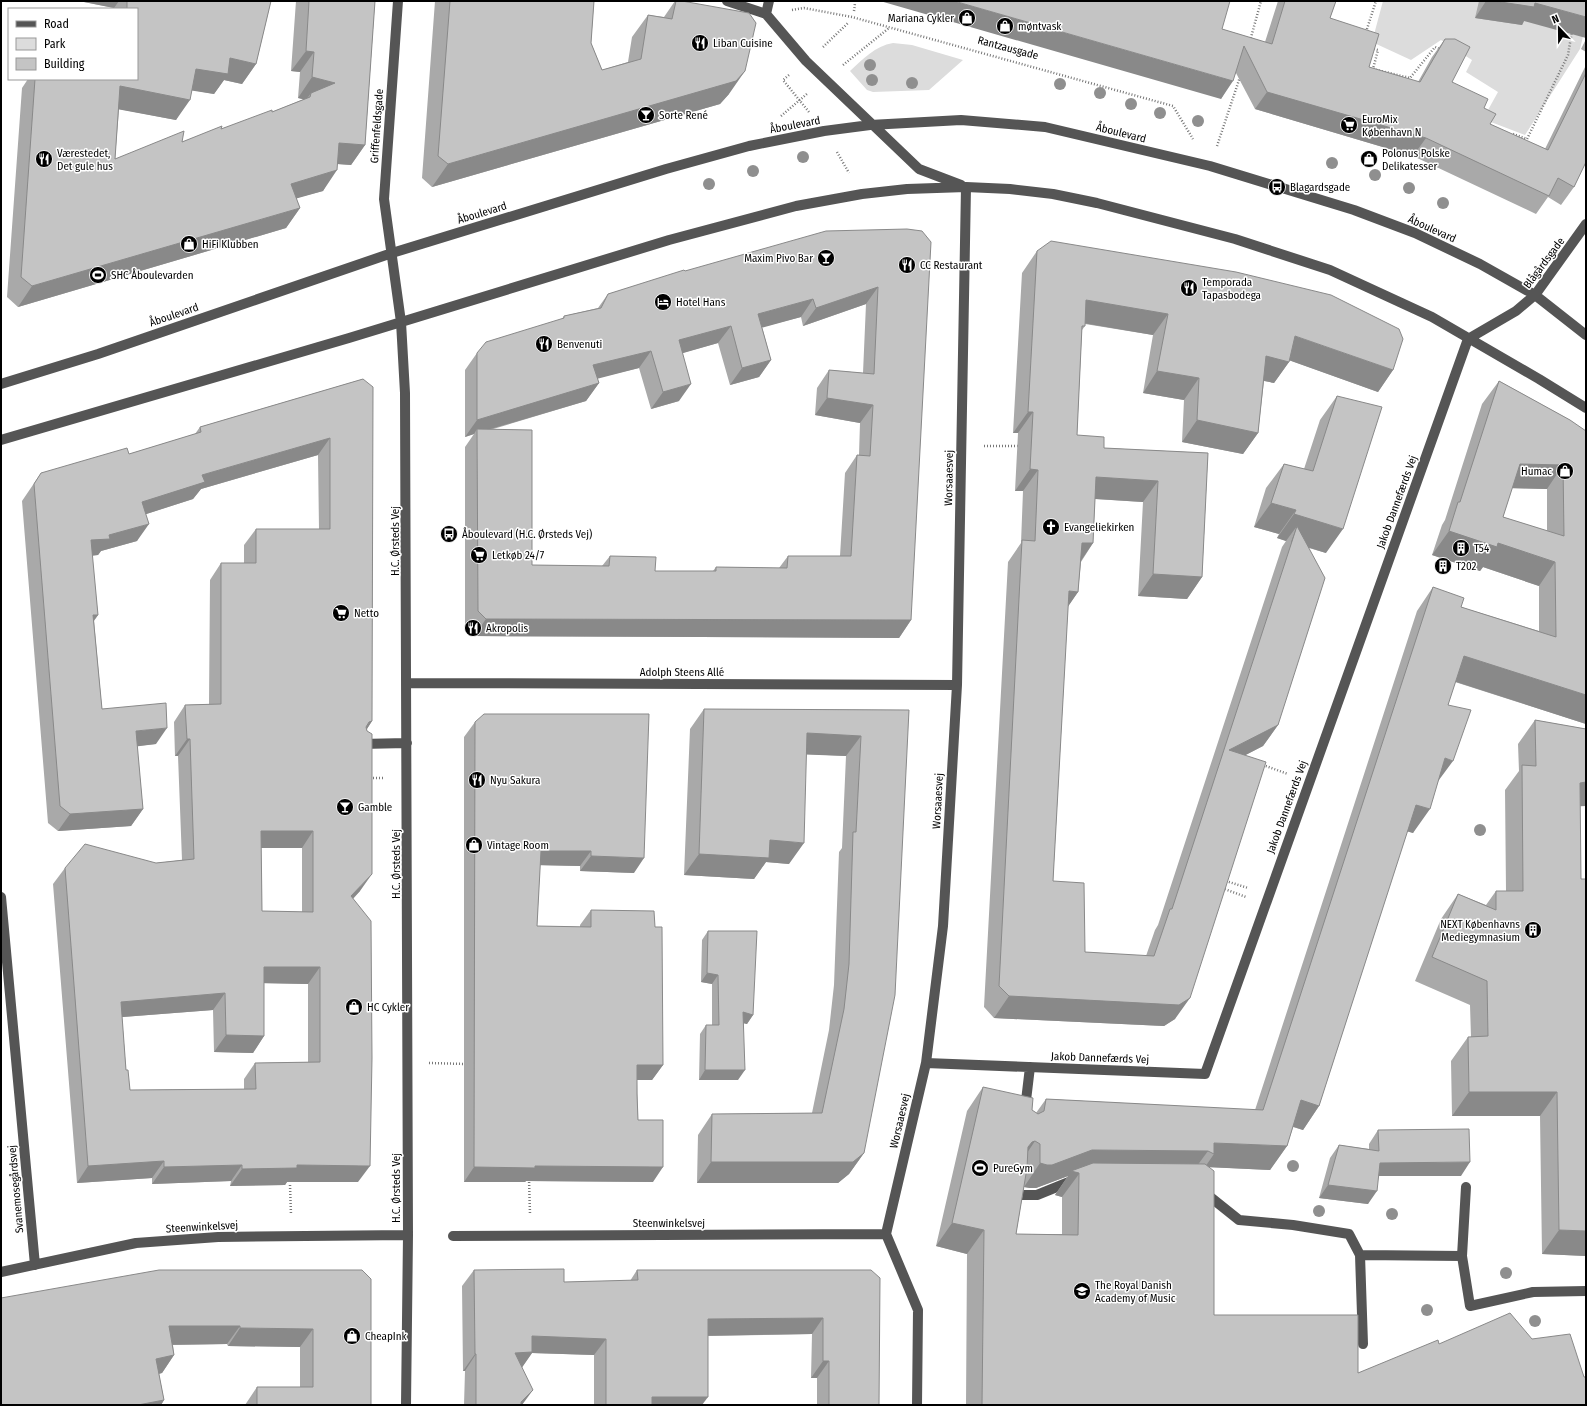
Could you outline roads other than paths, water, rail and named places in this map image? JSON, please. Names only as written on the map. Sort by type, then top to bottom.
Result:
[{"type":"street","name":"Griffenfeldsgade","points":[[392,253],[384,199],[398,1]]},
{"type":"street","points":[[727,1],[766,14],[806,61],[870,125],[919,169],[966,187]]},
{"type":"street","points":[[766,14],[769,1]]},
{"type":"street","name":"Åboulevard","points":[[1,384],[98,354],[392,253],[666,169],[734,150],[824,131],[870,125],[961,120],[1045,127],[1210,166],[1354,210],[1415,233],[1480,264],[1535,295],[1586,335]]},
{"type":"street","points":[[1,440],[350,338],[669,240],[796,206],[862,194],[907,189],[966,187],[1010,189],[1053,194],[1097,203],[1235,239],[1330,270],[1432,317],[1586,408]]},
{"type":"street","name":"Worsaaesvej","points":[[886,1234],[926,1063],[943,926],[957,685],[966,187]]},
{"type":"street","name":"Blågårdsgade","points":[[1468,339],[1516,311],[1535,295],[1586,224]]},
{"type":"street","name":"H.C. Ørsteds Vej","points":[[392,253],[401,322],[405,393],[408,1063],[406,1405]]},
{"type":"street","name":"Jakob Dannefærds Vej","points":[[926,1063],[1204,1074],[1468,339]]},
{"type":"street","name":"Adolph Steens Allé","points":[[407,683],[957,685]]},
{"type":"street","points":[[361,744],[407,743]]},
{"type":"street","name":"Svanemosegårdsvej","points":[[1,897],[35,1265]]},
{"type":"street","points":[[1024,1117],[1030,1067]]},
{"type":"street","points":[[1018,1179],[1017,1195],[1037,1195],[1075,1180],[1083,1180]]},
{"type":"street","points":[[1197,1186],[1240,1220],[1293,1225],[1349,1234],[1360,1255],[1363,1344]]},
{"type":"street","points":[[1466,1187],[1462,1256],[1470,1306],[1533,1292],[1586,1291]]},
{"type":"street","points":[[886,1234],[918,1310],[917,1405]]},
{"type":"street","name":"Steenwinkelsvej","points":[[453,1236],[886,1234]]},
{"type":"street","name":"Steenwinkelsvej","points":[[1,1272],[136,1243],[218,1237],[408,1235]]},
{"type":"street","points":[[1360,1255],[1462,1256]]},
{"type":"place","name":"Mariana Cykler","points":[[967,18]]},
{"type":"place","name":"møntvask","points":[[1005,26]]},
{"type":"place","name":"Liban Cuisine","points":[[700,43]]},
{"type":"place","name":"Sorte René","points":[[646,115]]},
{"type":"place","name":"EuroMix København N","points":[[1349,125]]},
{"type":"place","name":"Værestedet, Det gule hus","points":[[44,159]]},
{"type":"place","name":"Polonus Polske Delikatesser","points":[[1369,159]]},
{"type":"place","name":"Blagardsgade","points":[[1277,187]]},
{"type":"place","name":"HiFi Klubben","points":[[189,244]]},
{"type":"place","name":"Maxim Pivo Bar","points":[[826,258]]},
{"type":"place","name":"CC Restaurant","points":[[907,265]]},
{"type":"place","name":"SHC Åboulevarden","points":[[98,275]]},
{"type":"place","name":"Temporada Tapasbodega","points":[[1189,288]]},
{"type":"place","name":"Hotel Hans","points":[[663,302]]},
{"type":"place","name":"Benvenuti","points":[[544,344]]},
{"type":"place","name":"Humac","points":[[1565,471]]},
{"type":"place","name":"Evangeliekirken","points":[[1051,527]]},
{"type":"place","name":"Åboulevard (H.C. Ørsteds Vej)","points":[[449,534]]},
{"type":"place","name":"T54","points":[[1461,548]]},
{"type":"place","name":"Letkøb 24/7","points":[[479,555]]},
{"type":"place","name":"T202","points":[[1443,566]]},
{"type":"place","name":"Netto","points":[[341,613]]},
{"type":"place","name":"Akropolis","points":[[473,628]]},
{"type":"place","name":"Nyu Sakura","points":[[477,780]]},
{"type":"place","name":"Gamble","points":[[345,807]]},
{"type":"place","name":"Vintage Room","points":[[474,845]]},
{"type":"place","name":"NEXT Københavns Mediegymnasium","points":[[1533,930]]},
{"type":"place","name":"HC Cykler","points":[[354,1007]]},
{"type":"place","name":"PureGym","points":[[980,1168]]},
{"type":"place","name":"The Royal Danish Academy of Music","points":[[1082,1291]]},
{"type":"place","name":"CheapInk","points":[[352,1336]]}]
